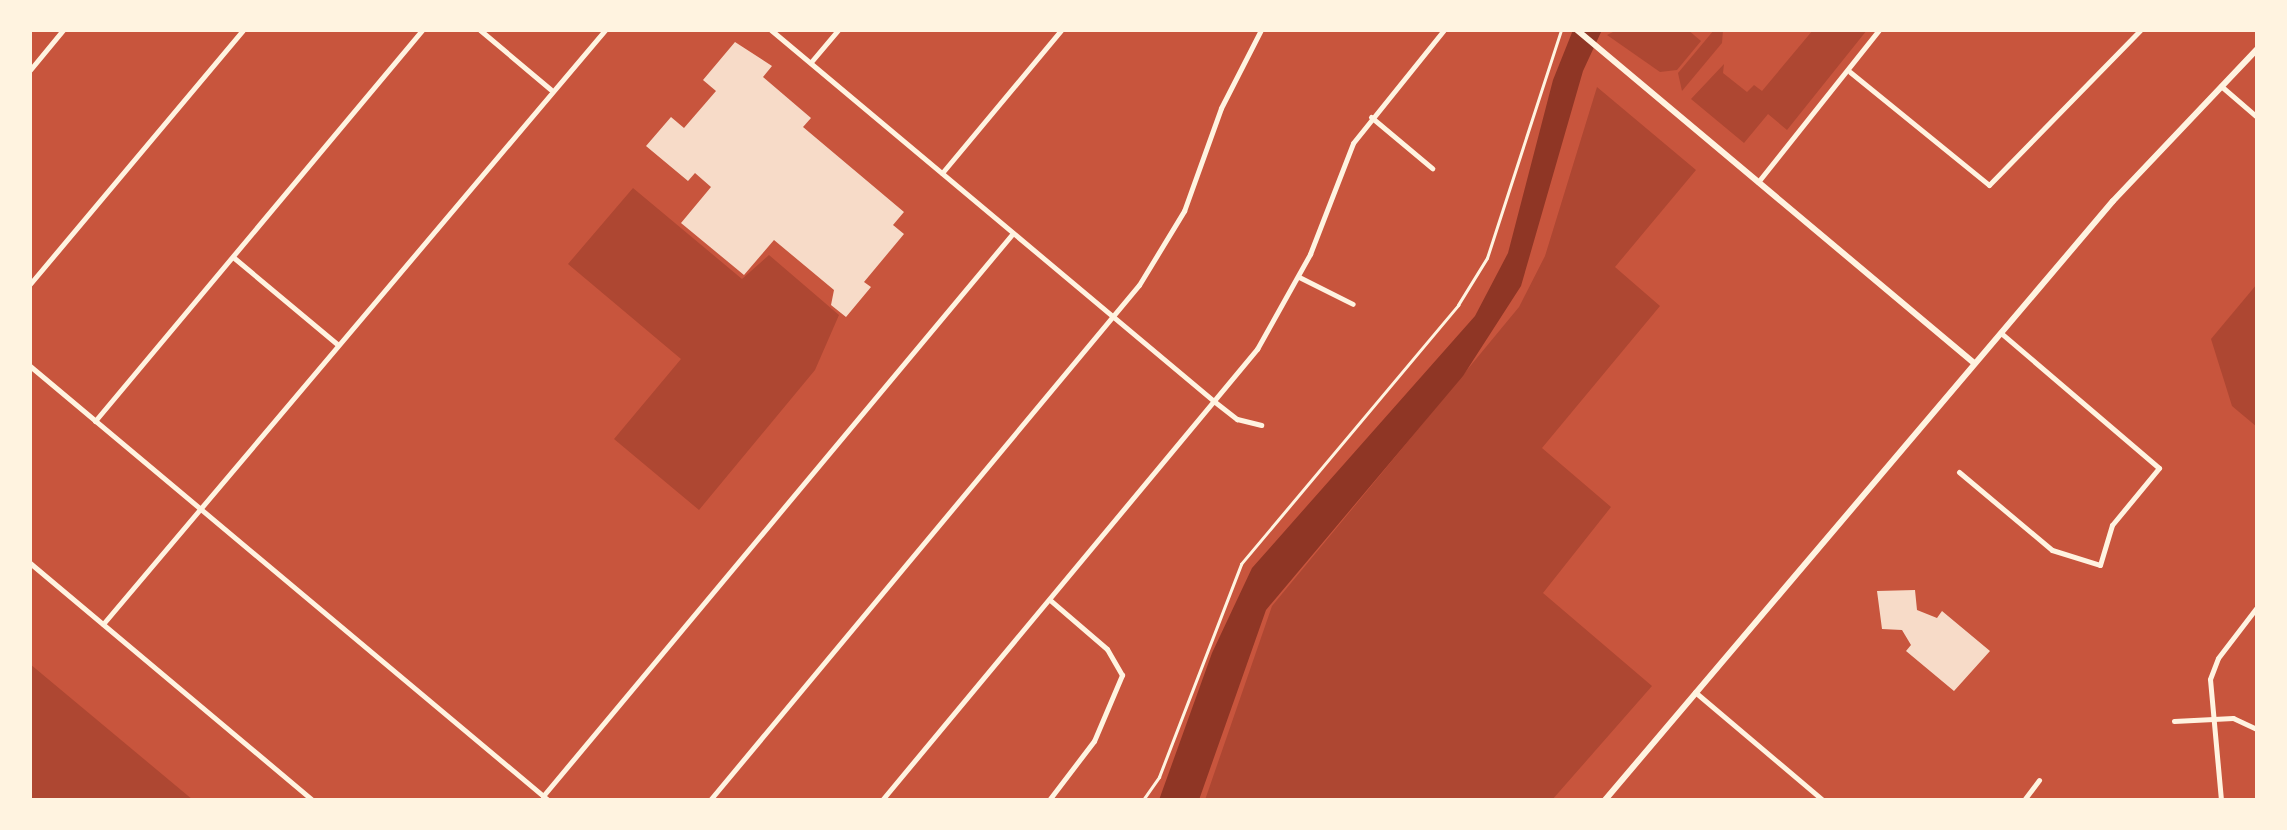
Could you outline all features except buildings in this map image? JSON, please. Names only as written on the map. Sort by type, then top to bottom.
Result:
[{"type":"main road","points":[[1577,30],[1974,363]]},
{"type":"main road","points":[[1605,800],[1974,363],[2257,49]]},
{"type":"street","points":[[30,70],[63,30]]},
{"type":"street","points":[[30,284],[243,30]]},
{"type":"street","points":[[96,421],[422,30]]},
{"type":"street","points":[[480,30],[550,89]]},
{"type":"street","points":[[103,624],[550,89],[605,30]]},
{"type":"street","points":[[771,30],[1215,402],[1260,425]]},
{"type":"street","points":[[810,63],[838,30]]},
{"type":"street","points":[[942,173],[1061,30]]},
{"type":"street","points":[[710,800],[1113,317],[1171,236],[1230,86],[1261,30]]},
{"type":"street","points":[[882,800],[1215,402],[1270,328],[1299,277],[1346,157],[1371,118],[1444,30]]},
{"type":"street","points":[[1758,182],[1880,30]]},
{"type":"street","points":[[1850,72],[1989,184],[2140,30]]},
{"type":"street","points":[[2221,86],[2257,117]]},
{"type":"street","points":[[1371,118],[1432,168]]},
{"type":"street","points":[[30,366],[546,798],[1013,233]]},
{"type":"street","points":[[232,256],[338,344]]},
{"type":"street","points":[[1299,277],[1352,304]]},
{"type":"street","points":[[1959,472],[2052,550],[2100,565],[2112,525],[2159,468],[2001,333]]},
{"type":"street","points":[[30,564],[312,800]]},
{"type":"street","points":[[1050,600],[1107,648],[1122,675],[1094,742],[1050,800]]},
{"type":"street","points":[[2220,800],[2212,719],[2213,668],[2257,607]]},
{"type":"street","points":[[1696,692],[1824,800]]},
{"type":"street","points":[[2174,721],[2239,719],[2257,729]]},
{"type":"street","points":[[2024,800],[2039,780]]},
{"type":"path","points":[[1143,800],[1159,777],[1242,564],[1446,320],[1487,258],[1562,30]]},
{"type":"shaded area","points":[[1573,30],[1602,30],[1583,71],[1521,286],[1463,376],[1266,610],[1199,800],[1159,800],[1212,653],[1252,568],[1475,316],[1508,253],[1553,80]]},
{"type":"shaded area","points":[[1617,30],[1688,30],[1701,41],[1677,70],[1660,72],[1607,35]]},
{"type":"shaded area","points":[[1714,30],[1723,30],[1722,43],[1682,91],[1678,73]]},
{"type":"shaded area","points":[[1813,30],[1867,30],[1787,130],[1768,114],[1744,143],[1691,99],[1724,64],[1723,73],[1747,92],[1754,85],[1762,91]]},
{"type":"shaded area","points":[[1597,87],[1696,170],[1615,267],[1660,306],[1542,448],[1611,507],[1543,593],[1652,686],[1552,800],[1205,800],[1272,606],[1519,307],[1545,256]]},
{"type":"shaded area","points":[[633,188],[742,279],[769,255],[839,315],[815,370],[699,510],[614,439],[681,359],[568,264]]},
{"type":"shaded area","points":[[2257,284],[2257,427],[2232,406],[2211,339]]},
{"type":"shaded area","points":[[30,664],[193,800],[30,800]]}]
